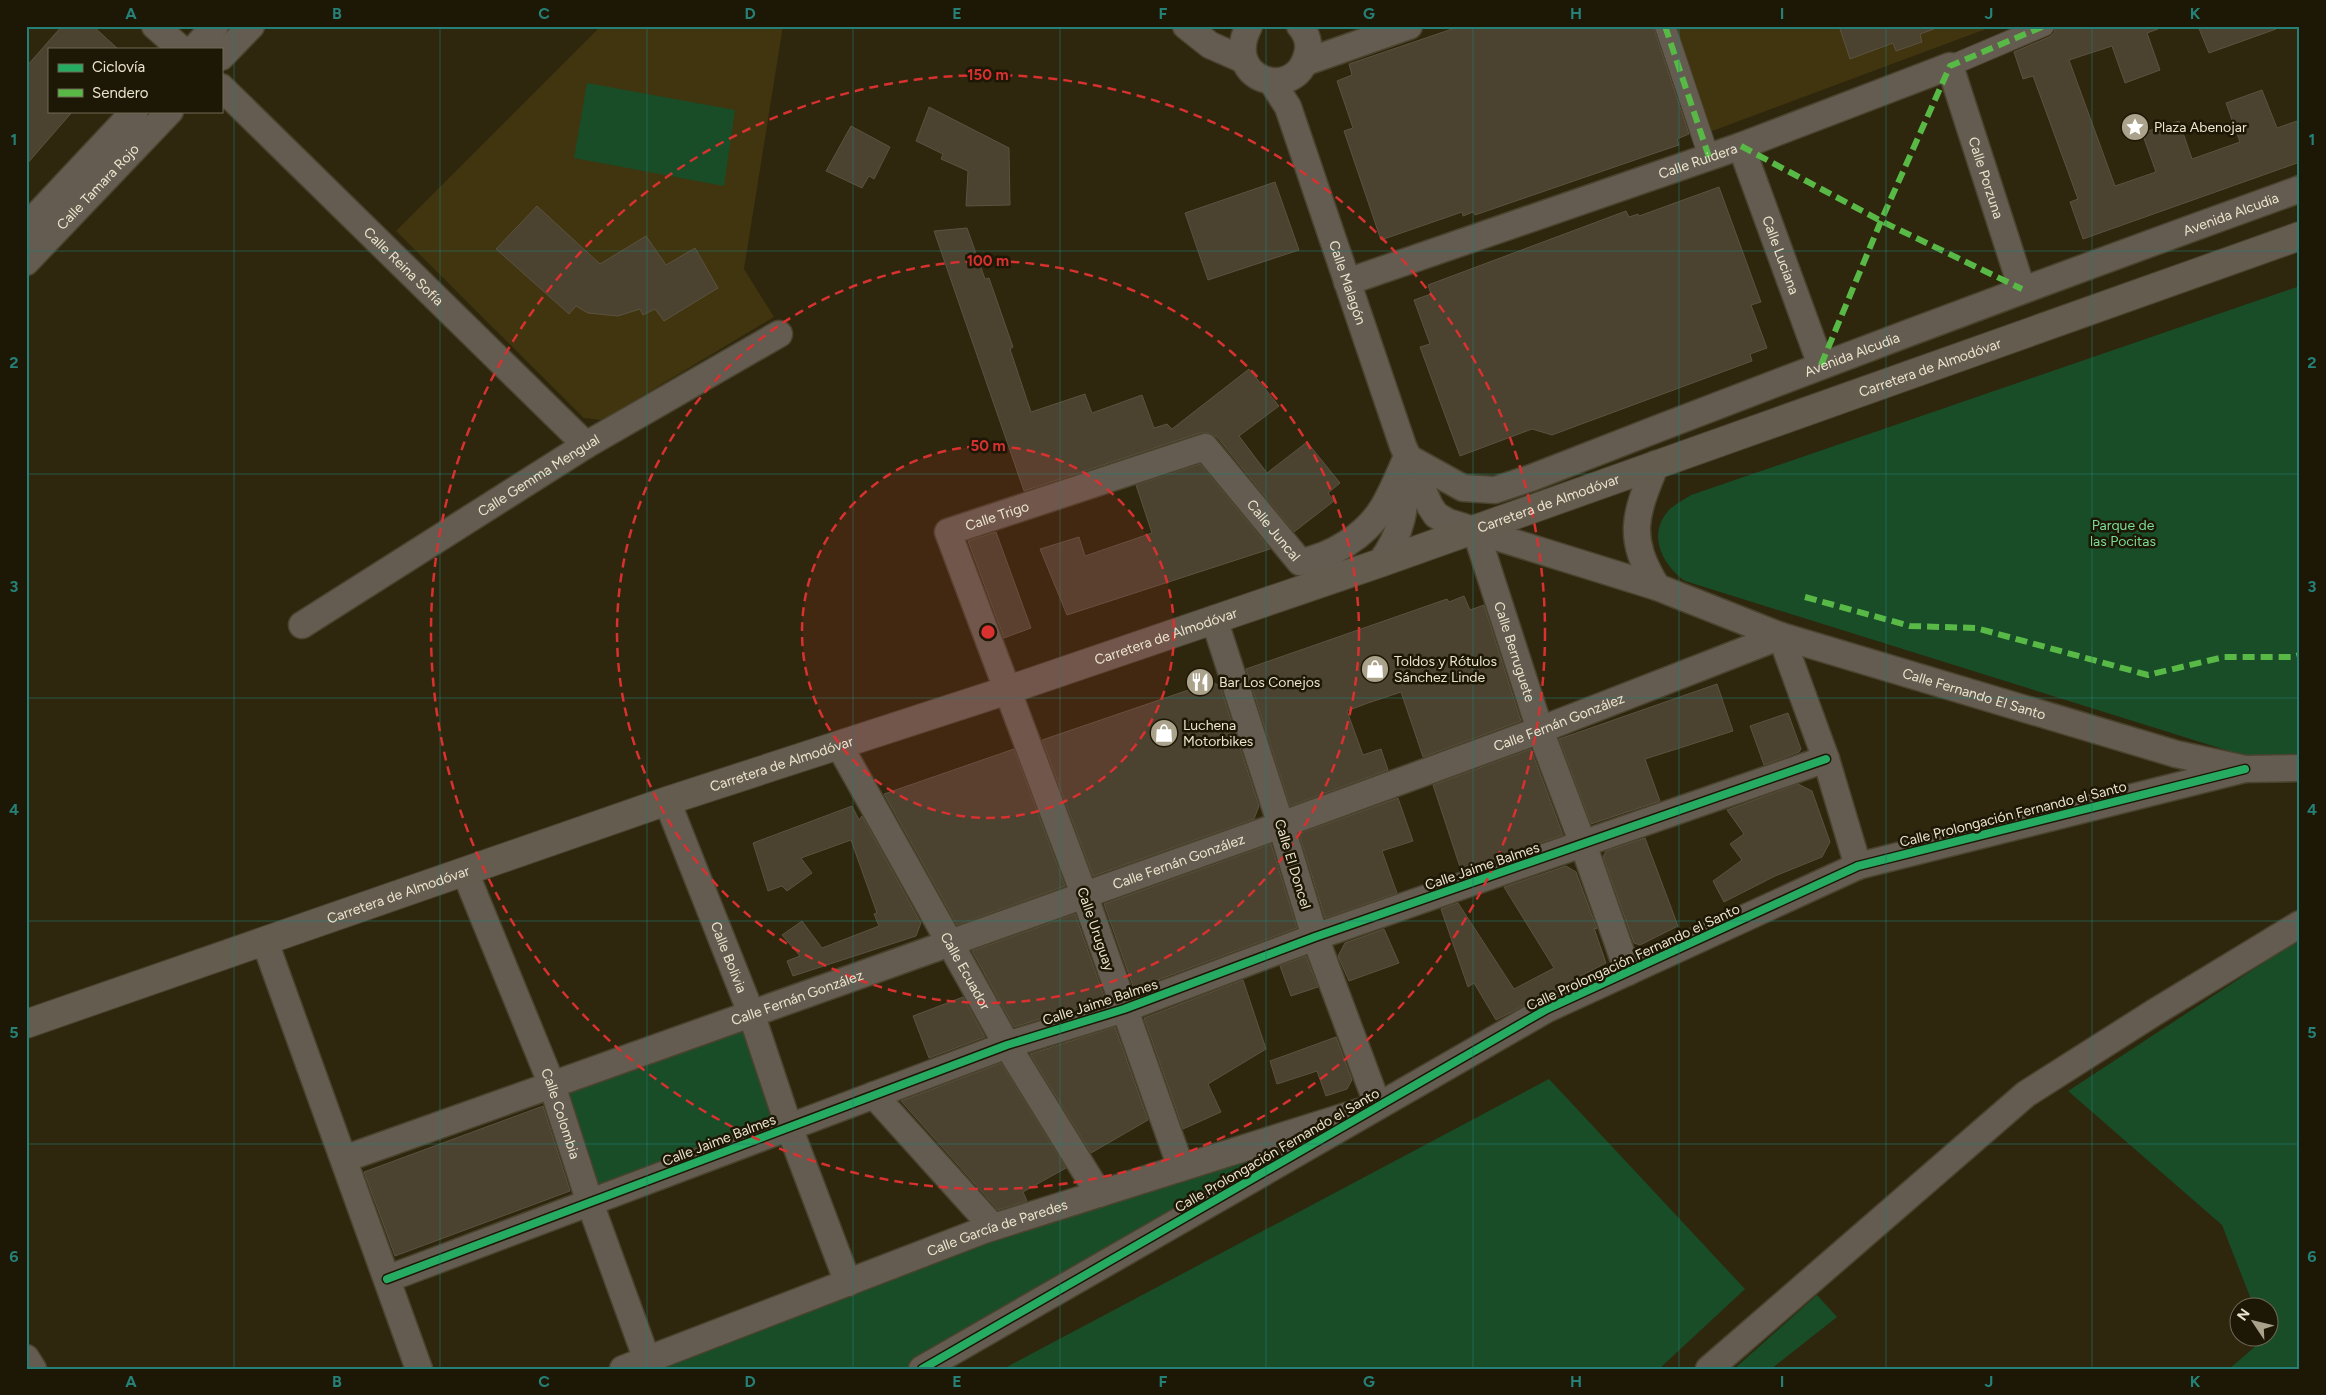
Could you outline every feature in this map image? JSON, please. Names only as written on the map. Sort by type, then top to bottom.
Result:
[{"type":"main road","name":"Carretera de Almodóvar","points":[[26,1024],[667,801],[1008,690],[1380,563],[2300,236]]},
{"type":"street","points":[[155,26],[180,48]]},
{"type":"street","points":[[195,48],[216,26]]},
{"type":"street","points":[[222,56],[251,26]]},
{"type":"street","points":[[1186,26],[1210,45],[1247,35],[1249,70],[1261,78],[1296,57],[1340,50],[1409,26]]},
{"type":"street","points":[[1665,26],[1709,156]]},
{"type":"street","name":"Calle Ruidera","points":[[1347,282],[1741,146],[1950,66],[2044,26]]},
{"type":"street","name":"Calle Malagón","points":[[1296,57],[1288,107],[1424,512],[1423,531],[1414,551]]},
{"type":"street","name":"Calle Porzuna","points":[[1950,66],[2022,289]]},
{"type":"street","name":"Calle Reina Sofía","points":[[222,88],[586,445]]},
{"type":"street","name":"Calle Tamara Rojo","points":[[26,227],[134,112]]},
{"type":"street","name":"Calle Tamara Rojo","points":[[26,262],[169,112]]},
{"type":"street","name":"Calle Luciana","points":[[1741,146],[1821,365]]},
{"type":"street","name":"Avenida Alcudia","points":[[1407,457],[1463,488],[1495,490],[1531,478],[2022,289],[2300,189]]},
{"type":"street","name":"Calle Gemma Mengual","points":[[302,625],[586,445],[779,334]]},
{"type":"street","name":"Calle Juncal","points":[[1205,447],[1300,562],[1317,560],[1361,533],[1381,510],[1407,457]]},
{"type":"street","name":"Calle Trigo","points":[[1008,690],[948,532],[1205,447]]},
{"type":"street","name":"Calle Malagón","points":[[1407,457],[1436,515],[1448,522],[1475,529]]},
{"type":"street","name":"Calle Malagón","points":[[1380,563],[1392,548],[1400,530],[1405,509],[1407,457]]},
{"type":"street","points":[[1656,464],[1639,506],[1637,530],[1643,565],[1657,587]]},
{"type":"street","name":"Calle Fernando El Santo","points":[[1475,529],[1657,587],[1781,636],[2176,754],[2246,769],[2300,768]]},
{"type":"street","name":"Calle Berruguete","points":[[1475,529],[1540,730],[1628,972]]},
{"type":"street","name":"Calle El Doncel","points":[[1214,619],[1282,825],[1315,937],[1378,1106]]},
{"type":"street","points":[[1781,636],[1826,759],[1858,866]]},
{"type":"street","name":"Calle Fernán González","points":[[344,1159],[1282,825],[1540,730],[1781,636]]},
{"type":"street","name":"Calle Uruguay","points":[[1008,690],[1084,894],[1181,1168]]},
{"type":"street","name":"Calle Ecuador","points":[[838,745],[1007,1045],[1099,1194]]},
{"type":"street","name":"Calle Jaime Balmes","points":[[387,1279],[1007,1045],[1124,1009],[1315,937],[1826,759]]},
{"type":"street","name":"Calle Prolongación Fernando el Santo","points":[[922,1369],[1547,1009],[1858,866],[2246,769]]},
{"type":"street","name":"Calle Bolivia","points":[[667,801],[751,1013],[789,1127],[848,1283]]},
{"type":"street","name":"Calle Colombia","points":[[466,872],[552,1085],[590,1203],[635,1364]]},
{"type":"street","points":[[1709,1369],[2026,1094],[2155,1012],[2300,924]]},
{"type":"street","points":[[265,942],[419,1369]]},
{"type":"street","points":[[874,1095],[993,1227]]},
{"type":"street","name":"Calle García de Paredes","points":[[635,1364],[993,1227],[1378,1106]]},
{"type":"street","points":[[26,1358],[33,1369]]},
{"type":"shaded area","points":[[601,26],[783,26],[744,269],[774,317],[602,420],[584,418],[396,231]]},
{"type":"shaded area","points":[[1671,26],[1994,26],[1707,133]]},
{"type":"green space","points":[[587,83],[735,110],[724,186],[574,158]]},
{"type":"green space","name":"Parque de las Pocitas","points":[[2300,286],[2300,757],[2245,756],[1685,581],[1676,574],[1663,557],[1658,537],[1663,517],[1671,508],[1691,495]]},
{"type":"green space","points":[[2300,939],[2300,1369],[2229,1369],[2253,1348],[2278,1348],[2278,1298],[2250,1298],[2222,1225],[2068,1091]]},
{"type":"green space","points":[[751,1013],[789,1127],[590,1203],[552,1085]]},
{"type":"green space","points":[[1549,1079],[1745,1289],[1659,1369],[1003,1369]]},
{"type":"green space","points":[[1378,1106],[905,1369],[623,1369]]},
{"type":"green space","points":[[1817,1295],[1837,1317],[1771,1369],[1734,1369]]},
{"type":"building","points":[[62,26],[93,26],[117,48],[48,48],[48,112],[72,112],[26,165],[26,67]]},
{"type":"building","points":[[1461,26],[1653,26],[1689,134],[1677,139],[1679,145],[1475,215],[1473,212],[1463,216],[1462,212],[1381,240],[1344,131],[1353,128],[1337,81],[1352,75],[1349,64]]},
{"type":"building","points":[[1839,26],[1933,26],[1934,29],[1920,34],[1922,42],[1896,51],[1893,43],[1850,59]]},
{"type":"building","points":[[2056,26],[2158,26],[2158,29],[2147,33],[2160,70],[2125,83],[2112,46],[2069,60],[2115,186],[2156,172],[2142,133],[2179,121],[2192,159],[2240,142],[2226,103],[2262,90],[2277,128],[2300,120],[2300,162],[2083,239],[2070,202],[2078,199],[2033,76],[2023,79],[2014,52],[2049,37],[2054,33]]},
{"type":"building","points":[[2198,26],[2275,26],[2276,29],[2209,53]]},
{"type":"building","points":[[929,107],[1009,148],[1010,205],[966,206],[968,171],[941,159],[943,154],[916,141]]},
{"type":"building","points":[[851,126],[890,147],[874,179],[869,176],[862,188],[826,171]]},
{"type":"building","points":[[1275,182],[1299,250],[1208,280],[1185,213]]},
{"type":"building","points":[[1719,187],[1761,302],[1751,305],[1767,348],[1750,354],[1752,361],[1552,435],[1532,429],[1460,456],[1420,347],[1430,344],[1414,300],[1431,294],[1428,285],[1626,211],[1629,217],[1638,214],[1639,216]]},
{"type":"building","points":[[537,206],[600,264],[646,236],[666,265],[695,248],[718,288],[664,321],[655,309],[643,315],[640,309],[618,316],[588,313],[576,306],[569,314],[496,249]]},
{"type":"building","points":[[967,228],[985,279],[989,278],[1013,347],[1010,349],[1031,412],[1085,394],[1092,413],[1142,395],[1154,428],[1167,424],[1172,429],[1249,369],[1279,406],[1239,436],[1267,473],[1307,442],[1340,483],[1328,493],[1334,501],[1294,532],[1217,437],[1209,433],[1200,433],[1024,491],[934,231]]},
{"type":"building","points":[[1200,464],[1270,549],[1067,615],[1040,549],[1079,537],[1085,556],[1152,533],[1136,485]]},
{"type":"building","points":[[996,532],[1031,628],[1004,638],[968,541]]},
{"type":"building","points":[[1464,596],[1470,610],[1484,605],[1521,721],[1423,757],[1401,692],[1368,703],[1347,711],[1363,755],[1381,749],[1388,770],[1290,806],[1246,669],[1447,599],[1449,602]]},
{"type":"building","points":[[1212,682],[1220,686],[1259,806],[1254,819],[1093,876],[1042,740]]},
{"type":"building","points":[[1717,684],[1733,731],[1645,759],[1660,801],[1591,824],[1559,739]]},
{"type":"building","points":[[1788,713],[1801,749],[1799,752],[1764,765],[1750,726]]},
{"type":"building","points":[[1014,749],[1065,886],[957,925],[884,794]]},
{"type":"building","points":[[1531,749],[1563,835],[1461,870],[1433,785]]},
{"type":"building","points":[[1798,784],[1812,791],[1830,842],[1822,857],[1775,876],[1724,902],[1713,881],[1742,860],[1730,844],[1744,834],[1727,810]]},
{"type":"building","points":[[1398,798],[1413,841],[1382,851],[1397,893],[1325,918],[1299,834]]},
{"type":"building","points":[[852,806],[859,820],[862,816],[921,923],[916,936],[793,976],[787,961],[800,956],[782,935],[802,921],[822,948],[879,926],[874,914],[877,913],[851,840],[801,858],[812,873],[787,891],[782,886],[768,891],[753,843]]},
{"type":"building","points":[[1645,838],[1678,926],[1640,945],[1634,943],[1603,857],[1606,851]]},
{"type":"building","points":[[1271,844],[1297,928],[1134,989],[1104,904]]},
{"type":"building","points":[[1566,866],[1576,872],[1597,929],[1594,928],[1606,963],[1496,1020],[1474,983],[1468,987],[1441,909],[1458,903],[1514,989],[1554,968],[1504,887]]},
{"type":"building","points":[[1075,914],[1105,999],[1014,1027],[972,951]]},
{"type":"building","points":[[1384,929],[1399,963],[1349,981],[1338,956],[1345,943]]},
{"type":"building","points":[[1306,956],[1318,987],[1291,996],[1280,966]]},
{"type":"building","points":[[1243,980],[1266,1049],[1208,1084],[1221,1112],[1183,1129],[1144,1018]]},
{"type":"building","points":[[963,997],[985,1037],[929,1058],[913,1016]]},
{"type":"building","points":[[1115,1027],[1148,1120],[1091,1153],[1030,1054]]},
{"type":"building","points":[[1336,1037],[1352,1080],[1347,1089],[1326,1096],[1317,1071],[1277,1084],[1270,1061]]},
{"type":"building","points":[[1001,1063],[1066,1168],[1023,1192],[1027,1201],[998,1210],[901,1101]]},
{"type":"building","points":[[543,1106],[570,1191],[395,1256],[364,1172]]},
{"type":"marked path","points":[[1665,26],[1709,157]]},
{"type":"marked path","points":[[1821,365],[1881,221],[1950,66],[2044,26]]},
{"type":"marked path","points":[[1741,146],[1881,221],[2022,289]]},
{"type":"marked path","points":[[1805,597],[1910,626],[1976,628],[2148,675],[2224,657],[2293,657],[2300,655]]},
{"type":"cycle path","points":[[387,1279],[1007,1045],[1124,1009],[1315,937],[1826,759]]},
{"type":"cycle path","points":[[922,1369],[1547,1009],[1858,866],[2245,769]]},
{"type":"place","name":"Plaza Abenojar","points":[[2135,127]]},
{"type":"place","name":"Toldos y Rótulos Sánchez Linde","points":[[1375,669]]},
{"type":"place","name":"Bar Los Conejos","points":[[1200,682]]},
{"type":"place","name":"Luchena Motorbikes","points":[[1164,733]]}]
